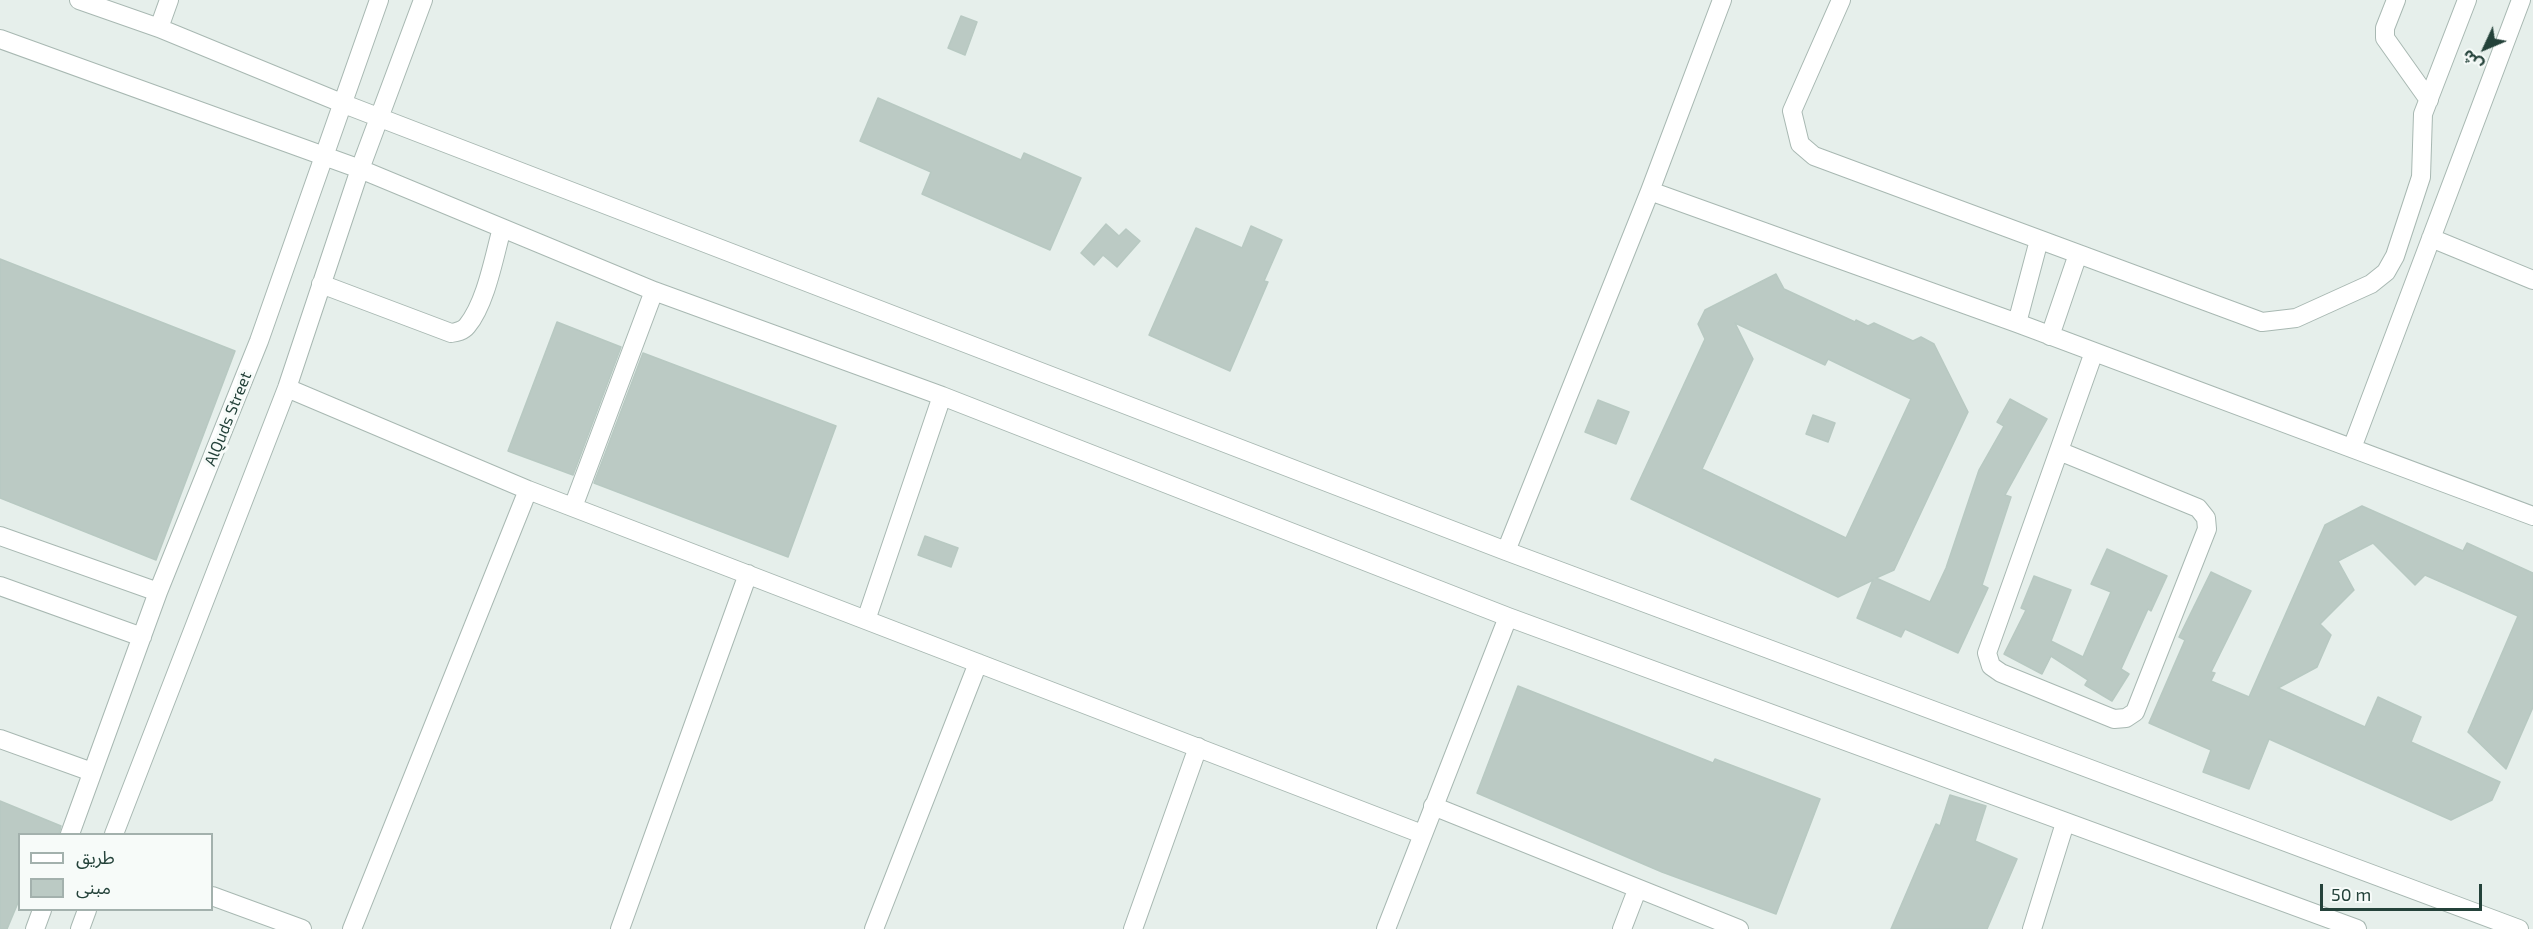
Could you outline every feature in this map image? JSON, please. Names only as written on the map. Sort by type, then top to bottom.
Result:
[{"type":"street","points":[[79,0],[159,28],[344,104],[1506,551],[2519,929]]},
{"type":"street","points":[[159,28],[169,0]]},
{"type":"street","name":"AlQuds Street","points":[[70,833],[158,592],[259,341],[379,0]]},
{"type":"street","points":[[114,833],[287,388],[360,169],[423,0]]},
{"type":"street","points":[[1506,551],[1650,191],[1722,0]]},
{"type":"street","points":[[1841,0],[1792,111],[1800,144],[1814,156],[2262,322],[2296,318],[2371,284],[2386,272],[2395,256],[2421,177],[2423,114],[2467,0]]},
{"type":"street","points":[[2396,0],[2385,28],[2385,38],[2428,100]]},
{"type":"street","points":[[2352,448],[2521,0]]},
{"type":"street","points":[[0,39],[324,158],[360,169],[654,291],[942,396],[1508,617],[2357,929]]},
{"type":"street","points":[[1650,191],[2017,323],[2533,516]]},
{"type":"street","points":[[321,284],[450,333],[459,332],[467,327],[482,295],[502,228]]},
{"type":"street","points":[[2431,238],[2533,280]]},
{"type":"street","points":[[2017,323],[2039,240]]},
{"type":"street","points":[[2050,336],[2078,254]]},
{"type":"street","points":[[573,507],[654,291]]},
{"type":"street","points":[[2059,451],[2198,508],[2206,518],[2207,529],[2135,712],[2126,718],[2114,719],[2001,673],[1991,666],[1987,653],[2094,352]]},
{"type":"street","points":[[287,388],[528,490],[1422,834]]},
{"type":"street","points":[[866,620],[942,396]]},
{"type":"street","points":[[352,929],[528,490]]},
{"type":"street","points":[[0,536],[158,592]]},
{"type":"street","points":[[620,929],[748,574]]},
{"type":"street","points":[[0,585],[142,637]]},
{"type":"street","points":[[1386,929],[1508,617]]},
{"type":"street","points":[[874,929],[978,663]]},
{"type":"street","points":[[0,739],[92,772]]},
{"type":"street","points":[[1133,929],[1198,747]]},
{"type":"street","points":[[1434,806],[1637,890],[1739,929]]},
{"type":"street","points":[[2032,929],[2065,823]]},
{"type":"street","points":[[1622,929],[1637,890]]},
{"type":"street","points":[[213,896],[302,929]]},
{"type":"street","points":[[35,929],[41,911]]},
{"type":"street","points":[[80,929],[86,911]]},
{"type":"building","points":[[961,16],[977,22],[965,55],[948,48]]},
{"type":"building","points":[[878,98],[1021,160],[1024,153],[1081,178],[1050,250],[922,194],[931,172],[860,141]]},
{"type":"building","points":[[1106,224],[1119,236],[1126,229],[1140,241],[1117,267],[1103,255],[1094,265],[1081,253]]},
{"type":"building","points":[[1251,226],[1282,240],[1264,281],[1268,282],[1230,371],[1149,335],[1196,228],[1242,248]]},
{"type":"building","points":[[0,259],[235,351],[156,560],[0,498]]},
{"type":"building","points":[[1776,274],[1784,289],[1855,322],[1856,320],[1868,326],[1874,323],[1913,341],[1921,337],[1934,344],[1968,412],[1894,570],[1876,578],[1930,602],[1946,568],[1979,470],[2004,426],[1997,422],[2010,399],[2047,419],[2005,495],[2011,497],[1982,585],[1988,588],[1958,653],[1905,629],[1901,637],[1857,618],[1873,580],[1838,597],[1631,499],[1705,339],[1698,324],[1705,310]],"holes":[[[1735,323],[1825,365],[1828,359],[1911,399],[1846,538],[1702,469],[1753,359]]]},
{"type":"building","points":[[557,322],[621,347],[573,475],[508,451]]},
{"type":"building","points":[[643,353],[836,426],[788,557],[594,483]]},
{"type":"building","points":[[1598,400],[1629,412],[1616,444],[1585,432]]},
{"type":"building","points":[[1813,415],[1835,423],[1828,442],[1806,434]]},
{"type":"building","points":[[2362,506],[2463,551],[2467,543],[2533,573],[2533,707],[2506,769],[2468,732],[2518,616],[2425,575],[2415,585],[2373,543],[2338,561],[2354,590],[2320,624],[2331,635],[2317,667],[2278,688],[2365,727],[2378,697],[2421,717],[2411,742],[2500,782],[2492,800],[2451,820],[2269,739],[2249,789],[2203,772],[2211,750],[2149,723],[2185,640],[2179,637],[2211,572],[2251,591],[2211,672],[2215,673],[2211,681],[2249,697],[2325,525]]},
{"type":"building","points":[[925,536],[958,548],[951,567],[918,555]]},
{"type":"building","points":[[2107,549],[2167,576],[2151,611],[2148,609],[2121,669],[2129,674],[2112,701],[2085,685],[2088,680],[2051,656],[2042,674],[2004,654],[2026,610],[2021,608],[2034,576],[2071,590],[2051,641],[2083,657],[2111,592],[2091,584]]},
{"type":"building","points":[[1518,686],[1713,763],[1715,759],[1820,799],[1776,914],[1662,872],[1477,793]]},
{"type":"building","points":[[1950,795],[1986,806],[1975,841],[2017,859],[1987,929],[1891,929],[1936,824],[1940,826]]},
{"type":"building","points":[[0,801],[61,826],[59,833],[18,833],[18,903],[7,929],[0,929]]}]
